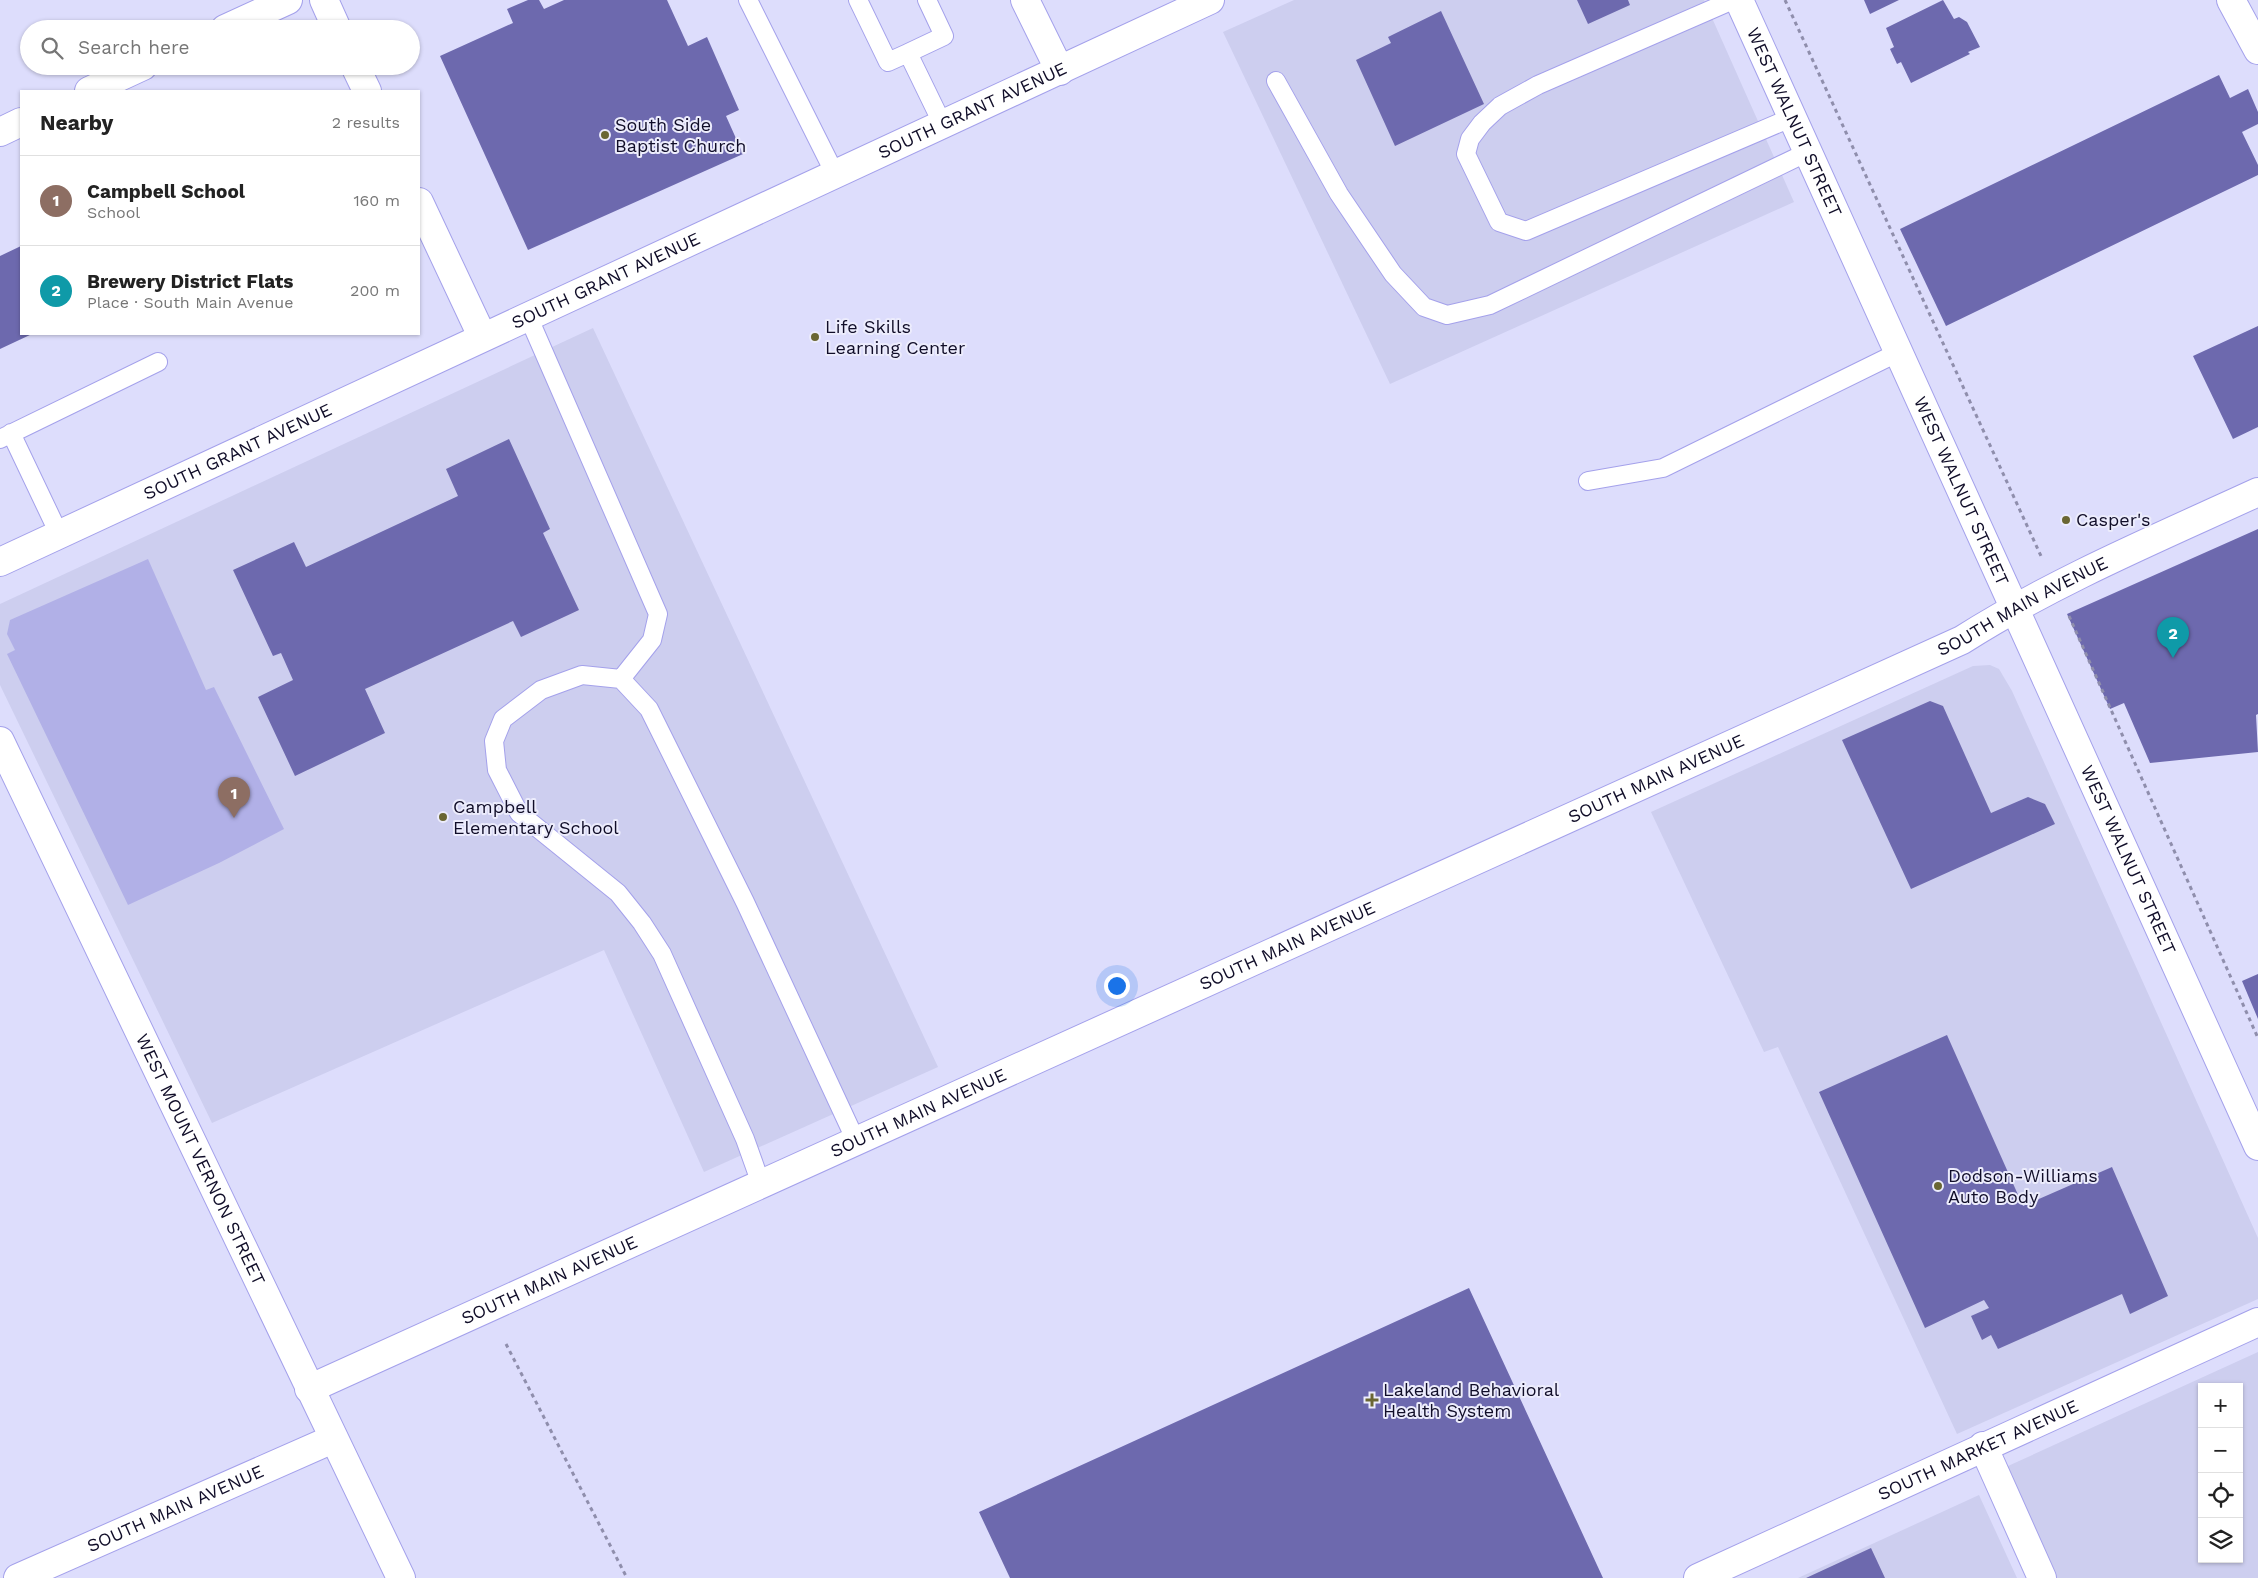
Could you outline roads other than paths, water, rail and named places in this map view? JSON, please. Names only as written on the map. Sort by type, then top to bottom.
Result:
[{"type":"street","points":[[245,20],[288,0]]},
{"type":"street","points":[[324,0],[333,20]]},
{"type":"street","points":[[1025,0],[1060,71]]},
{"type":"street","name":"SOUTH GRANT AVENUE","points":[[0,562],[482,336],[1060,71],[1210,0]]},
{"type":"street","name":"WEST WALNUT STREET","points":[[1739,0],[2255,1131]]},
{"type":"street","points":[[2231,0],[2258,50]]},
{"type":"street","points":[[91,90],[124,75]]},
{"type":"street","points":[[359,75],[367,90]]},
{"type":"street","points":[[0,132],[20,122]]},
{"type":"street","points":[[420,204],[482,336]]},
{"type":"street","name":"SOUTH MAIN AVENUE","points":[[309,1389],[1962,640],[2015,608],[2071,578],[2258,492]]},
{"type":"street","name":"WEST MOUNT VERNON STREET","points":[[0,740],[401,1578]]},
{"type":"street","name":"SOUTH MARKET AVENUE","points":[[1698,1578],[1983,1446],[2258,1322]]},
{"type":"street","name":"SOUTH MAIN AVENUE","points":[[18,1578],[333,1439]]},
{"type":"street","points":[[1983,1446],[2042,1578]]},
{"type":"lane","points":[[748,0],[835,174]]},
{"type":"lane","points":[[858,0],[888,62],[944,36],[927,0]]},
{"type":"lane","points":[[1733,0],[1538,86],[1500,106],[1482,123],[1470,139],[1466,154],[1499,222],[1526,231],[1793,117]]},
{"type":"lane","points":[[908,53],[943,125]]},
{"type":"lane","points":[[1276,80],[1338,194],[1394,274],[1424,307],[1447,315],[1490,305],[1808,152]]},
{"type":"lane","points":[[528,316],[658,614],[652,640],[621,679]]},
{"type":"lane","points":[[1588,481],[1663,468],[1899,352]]},
{"type":"lane","points":[[59,534],[6,436],[158,362]]},
{"type":"lane","points":[[761,1184],[745,1139],[662,954],[642,923],[618,893],[519,813],[497,770],[494,741],[503,719],[541,690],[582,675],[621,679],[649,710],[745,902],[856,1141]]},
{"type":"place","name":"South Side Baptist Church","points":[[605,135]]},
{"type":"place","name":"Life Skills Learning Center","points":[[815,337]]},
{"type":"place","name":"Casper's","points":[[2066,520]]},
{"type":"place","name":"Brewery District Flats","points":[[2173,658]]},
{"type":"place","name":"Campbell Elementary School","points":[[443,817]]},
{"type":"place","name":"Campbell School","points":[[234,818]]},
{"type":"place","name":"Dodson-Williams Auto Body","points":[[1938,1186]]},
{"type":"place","name":"Lakeland Behavioral Health System","points":[[1372,1400]]}]
